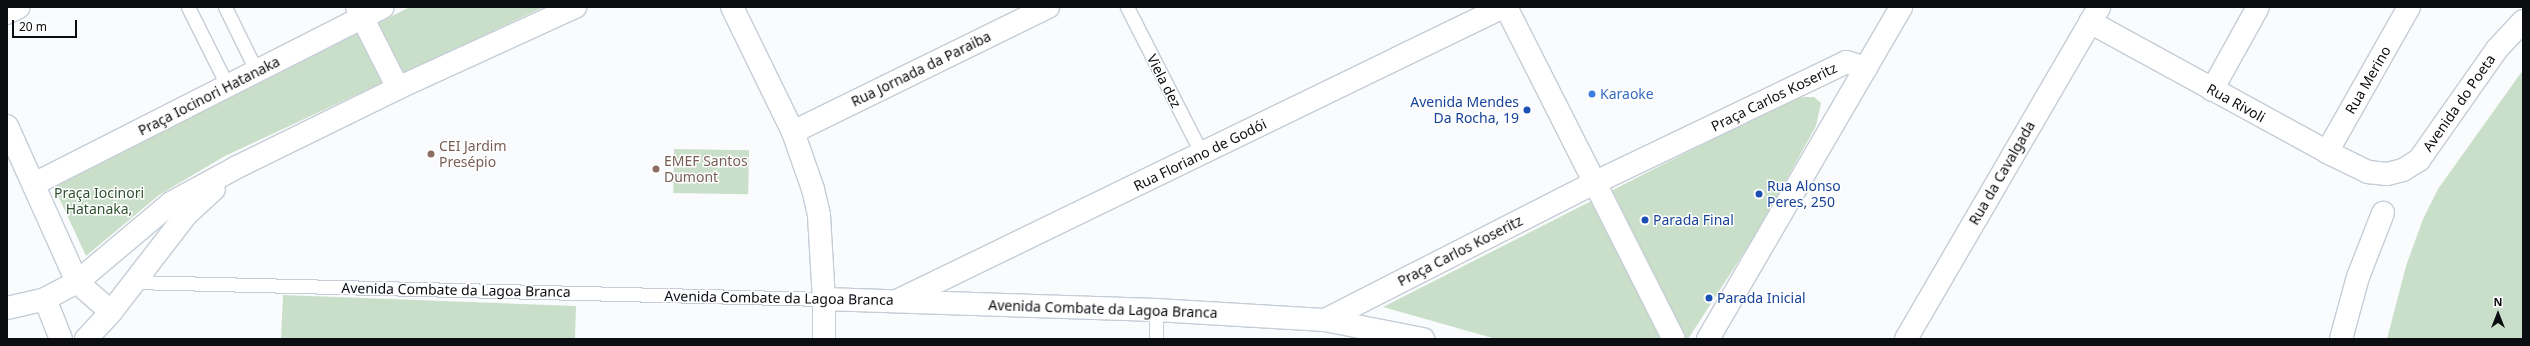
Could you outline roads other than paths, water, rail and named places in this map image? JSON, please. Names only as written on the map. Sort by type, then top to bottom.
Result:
[{"type":"street","points":[[7,13],[19,7]]},
{"type":"street","name":"Praça Iocinori Hatanaka","points":[[34,184],[257,72],[359,12],[382,7]]},
{"type":"street","points":[[7,308],[45,299],[77,282],[171,204],[237,167],[398,88],[575,7]]},
{"type":"street","points":[[732,7],[793,132],[813,189],[819,216],[824,299],[824,339]]},
{"type":"street","name":"Rua Jornada da Paraiba","points":[[793,132],[1048,7]]},
{"type":"street","name":"Rua Floriano de Godói","points":[[897,301],[1503,7]]},
{"type":"street","points":[[1506,7],[1674,339]]},
{"type":"street","points":[[1866,68],[1901,7]]},
{"type":"street","points":[[2212,90],[2258,7]]},
{"type":"street","name":"Rua Merino","points":[[2327,152],[2409,7]]},
{"type":"street","points":[[359,12],[398,88]]},
{"type":"street","name":"Rua Rivoli","points":[[2094,14],[2212,90],[2327,152],[2368,172],[2387,174]]},
{"type":"street","name":"Rua da Cavalgada","points":[[1906,339],[2094,14]]},
{"type":"street","name":"Avenida do Poeta","points":[[2387,174],[2403,170],[2419,160],[2497,49],[2523,21]]},
{"type":"street","name":"Praça Carlos Koseritz","points":[[1325,320],[1594,183],[1846,62],[1866,68],[1708,339]]},
{"type":"street","points":[[7,126],[77,282],[111,312]]},
{"type":"street","points":[[86,339],[111,312],[186,215],[237,167]]},
{"type":"street","points":[[2340,339],[2358,277],[2383,213]]},
{"type":"street","points":[[45,299],[61,339]]},
{"type":"street","name":"Avenida Combate da Lagoa Branca","points":[[824,299],[1156,310],[1325,320],[1424,339]]},
{"type":"lane","points":[[188,7],[228,87]]},
{"type":"lane","points":[[225,7],[257,72]]},
{"type":"lane","name":"Viela dez","points":[[1127,7],[1202,154]]},
{"type":"lane","name":"Avenida Combate da Lagoa Branca","points":[[133,282],[824,299]]},
{"type":"lane","points":[[1156,310],[1156,339]]},
{"type":"place","name":"Karaoke","points":[[1592,94]]},
{"type":"place","name":"Avenida Mendes Da Rocha, 19","points":[[1527,110]]},
{"type":"place","name":"CEI Jardim Presépio","points":[[431,154]]},
{"type":"place","name":"EMEF Santos Dumont","points":[[656,169]]},
{"type":"place","name":"Rua Alonso Peres, 250","points":[[1759,194]]},
{"type":"place","name":"Parada Final","points":[[1645,220]]},
{"type":"place","name":"Parada Inicial","points":[[1709,298]]},
{"type":"park label","name":"Praça Iocinori Hatanaka,","points":[[99,202]]}]
